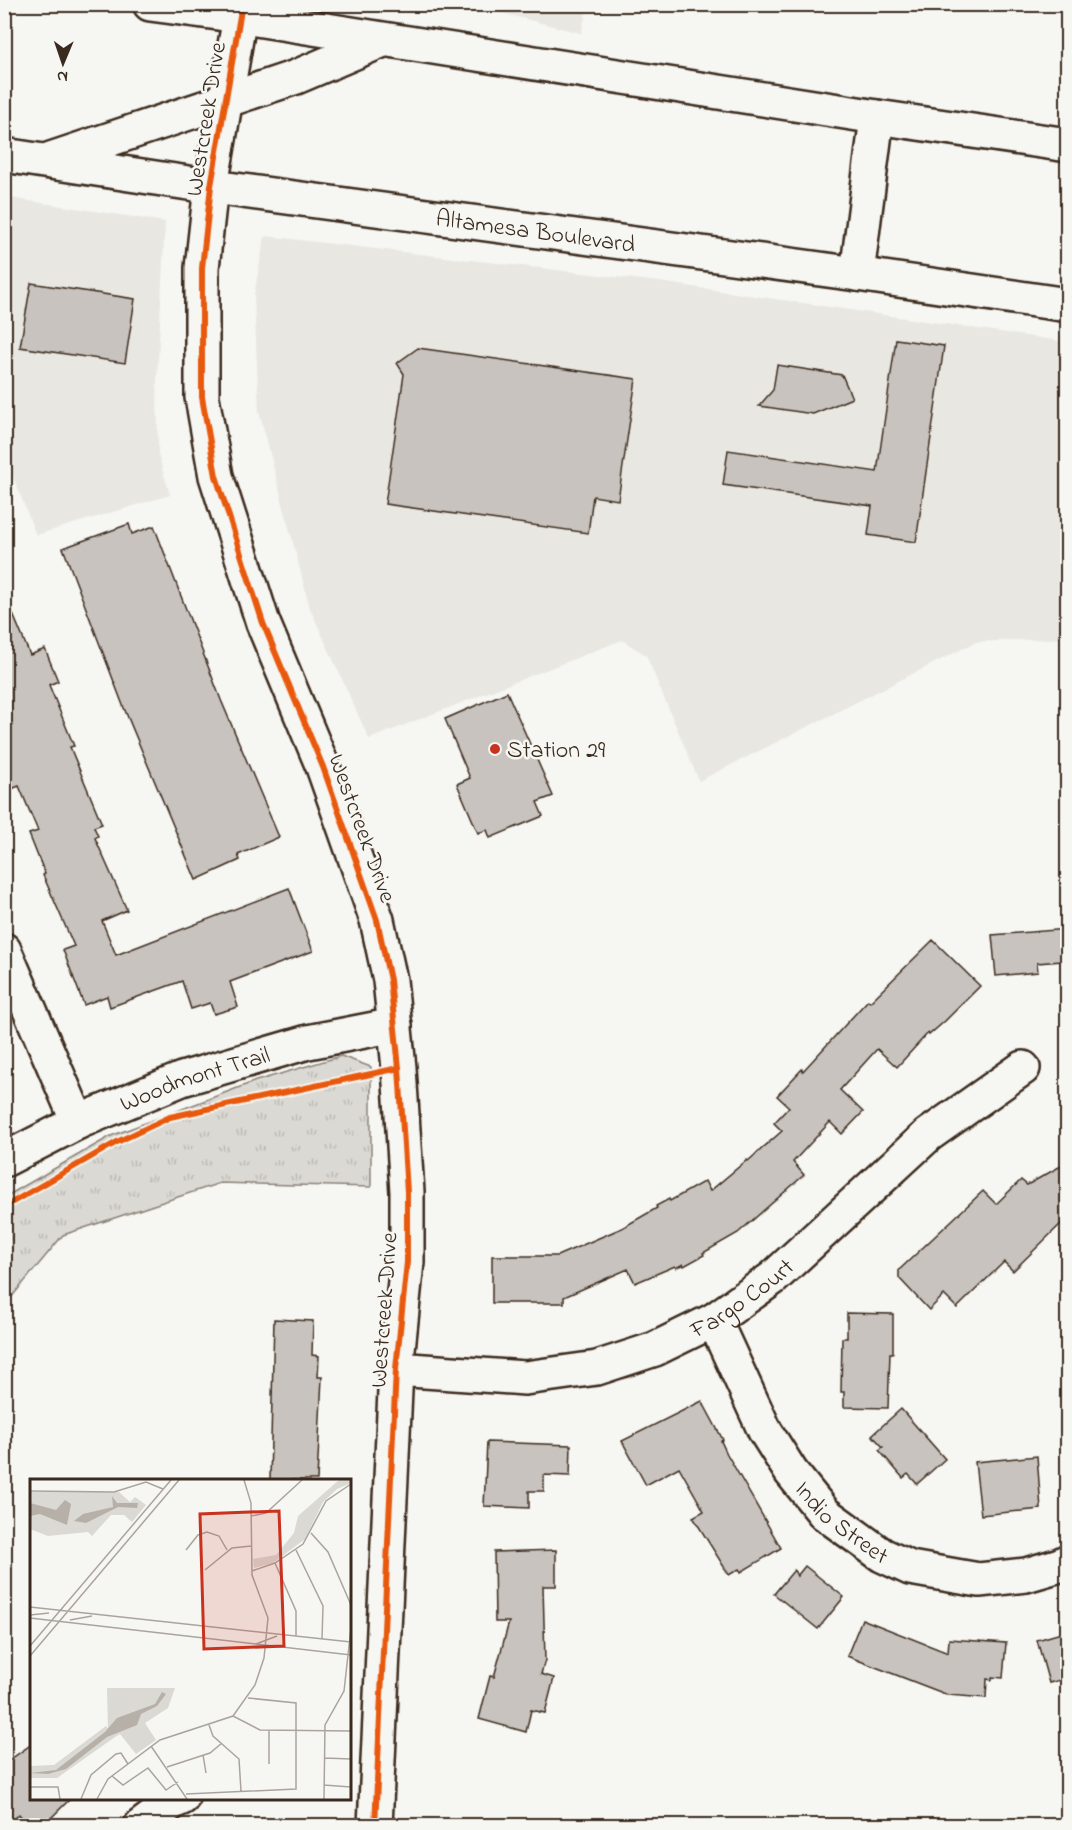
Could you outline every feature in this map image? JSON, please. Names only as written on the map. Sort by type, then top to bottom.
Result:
[{"type":"street","points":[[150,4],[241,11],[382,40],[877,117],[1068,144]]},
{"type":"street","name":"Westcreek Drive","points":[[241,11],[211,186],[201,268],[202,397],[216,476],[263,623],[323,768],[376,920],[390,980],[402,1110],[407,1191],[407,1262],[363,1769],[375,1826]]},
{"type":"street","points":[[45,161],[296,77],[382,40]]},
{"type":"street","points":[[857,274],[877,117]]},
{"type":"street","name":"Altamesa Boulevard","points":[[4,155],[1068,305]]},
{"type":"street","points":[[4,950],[78,1122]]},
{"type":"street","name":"Woodmont Trail","points":[[4,1160],[78,1122],[182,1079],[308,1042],[395,1025]]},
{"type":"street","name":"Fargo Court","points":[[396,1369],[525,1378],[597,1368],[655,1348],[714,1320],[773,1278],[928,1135],[1023,1068]]},
{"type":"street","name":"Indio Street","points":[[714,1320],[765,1431],[791,1472],[824,1513],[882,1555],[910,1568],[979,1580],[1026,1575],[1068,1561]]},
{"type":"street","points":[[141,1826],[178,1800]]},
{"type":"shaded area","points":[[470,5],[588,5],[581,33]]},
{"type":"shaded area","points":[[4,197],[165,222],[157,379],[158,454],[170,495],[36,535],[7,461],[5,450]]},
{"type":"shaded area","points":[[265,236],[659,282],[1067,342],[1067,638],[976,642],[699,781],[646,655],[622,640],[369,739],[310,608],[259,411],[254,295]]},
{"type":"green space","points":[[341,1056],[371,1067],[371,1187],[220,1183],[63,1235],[5,1305],[5,1197],[111,1136],[256,1081]]},
{"type":"building","points":[[31,283],[135,299],[125,363],[20,347]]},
{"type":"building","points":[[896,339],[944,346],[916,542],[868,535],[872,506],[723,485],[728,450],[877,472]]},
{"type":"building","points":[[418,348],[636,379],[618,500],[593,496],[588,533],[385,504],[404,374],[397,363]]},
{"type":"building","points":[[777,365],[842,375],[852,398],[813,414],[759,406],[773,390]]},
{"type":"building","points":[[129,524],[132,534],[154,526],[221,700],[279,837],[238,855],[240,860],[196,880],[124,708],[63,548]]},
{"type":"building","points":[[5,595],[30,655],[45,649],[58,681],[49,685],[74,746],[70,747],[102,824],[94,827],[98,836],[95,838],[127,910],[102,921],[116,955],[289,888],[313,951],[230,982],[238,1007],[214,1014],[210,1003],[191,1009],[182,981],[110,1007],[107,996],[84,1005],[63,950],[74,946],[43,875],[45,874],[29,834],[38,831],[19,786],[4,792]]},
{"type":"building","name":"Station 29","points":[[507,692],[553,796],[537,802],[543,816],[490,838],[487,830],[478,833],[457,784],[470,778],[445,719]]},
{"type":"building","points":[[1068,929],[1068,957],[1062,958],[1062,961],[1037,963],[1038,972],[996,976],[992,935]]},
{"type":"building","points":[[933,940],[980,986],[945,1021],[929,1035],[928,1033],[897,1067],[877,1049],[840,1090],[863,1112],[842,1134],[830,1122],[793,1162],[804,1175],[738,1233],[684,1266],[683,1264],[676,1268],[675,1266],[635,1283],[628,1269],[564,1297],[564,1303],[492,1303],[492,1256],[557,1256],[622,1228],[657,1208],[656,1206],[669,1199],[670,1201],[705,1181],[710,1191],[748,1161],[782,1131],[774,1123],[789,1107],[777,1096],[868,1000],[870,1002]]},
{"type":"building","points":[[1068,1162],[1068,1217],[1013,1271],[1004,1262],[957,1308],[944,1295],[929,1310],[899,1278],[899,1270],[983,1191],[996,1204],[1021,1180],[1027,1185]]},
{"type":"building","points":[[847,1313],[893,1314],[893,1353],[890,1353],[888,1408],[844,1407],[844,1392],[841,1392],[842,1338],[847,1338]]},
{"type":"building","points":[[274,1319],[313,1321],[312,1355],[319,1356],[318,1377],[322,1377],[317,1479],[270,1479]]},
{"type":"building","points":[[702,1401],[723,1440],[721,1441],[727,1454],[781,1548],[741,1572],[739,1569],[729,1575],[693,1517],[704,1511],[679,1467],[646,1485],[622,1441]]},
{"type":"building","points":[[901,1409],[945,1459],[917,1484],[908,1474],[903,1478],[879,1450],[883,1447],[872,1435]]},
{"type":"building","points":[[487,1442],[571,1445],[570,1476],[544,1475],[544,1491],[529,1491],[529,1508],[484,1506]]},
{"type":"building","points":[[1037,1456],[1041,1509],[981,1515],[975,1462]]},
{"type":"building","points":[[556,1550],[556,1586],[543,1586],[545,1660],[541,1674],[554,1678],[545,1713],[531,1710],[526,1732],[479,1719],[490,1676],[494,1677],[509,1622],[495,1622],[494,1552]]},
{"type":"building","points":[[805,1566],[844,1597],[818,1629],[774,1594],[794,1570],[797,1576]]},
{"type":"building","points":[[862,1619],[948,1653],[949,1639],[1006,1643],[1003,1678],[987,1679],[986,1698],[948,1695],[847,1656]]},
{"type":"building","points":[[1068,1631],[1068,1678],[1049,1683],[1037,1640]]},
{"type":"building","points":[[30,1745],[30,1800],[69,1800],[43,1826],[29,1826],[19,1814],[7,1826],[4,1826],[4,1764]]},
{"type":"cycle path","points":[[242,4],[211,186],[202,268],[202,397],[216,476],[263,623],[323,767],[377,920],[390,980],[399,1068],[407,1192],[407,1262],[396,1369],[375,1826]]},
{"type":"cycle path","points":[[4,1207],[117,1142],[170,1117],[399,1068]]},
{"type":"place","name":"Station 29","points":[[495,749]]}]
